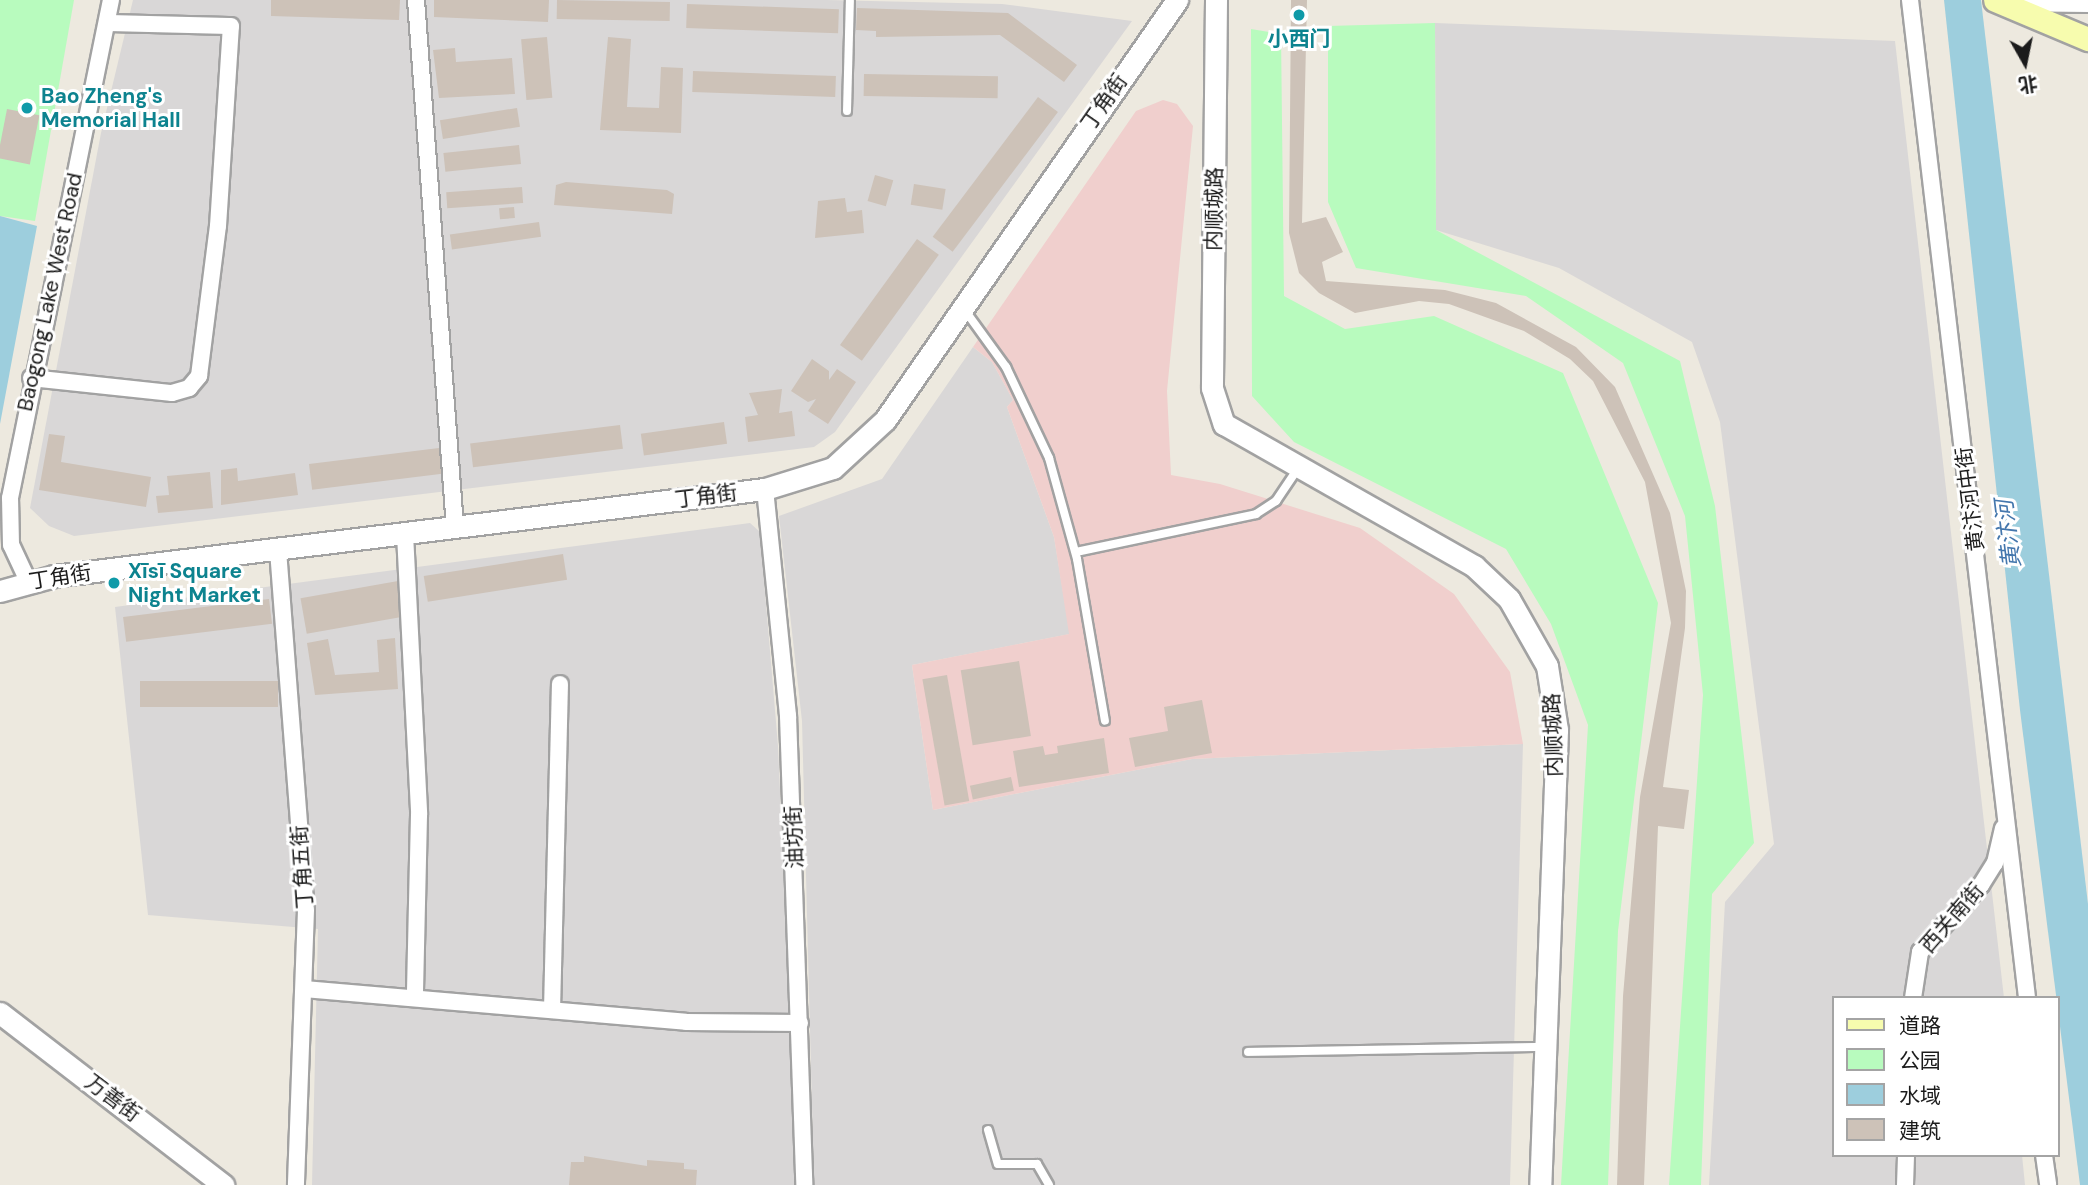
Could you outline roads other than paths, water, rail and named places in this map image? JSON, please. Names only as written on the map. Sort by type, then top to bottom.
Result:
[{"type":"main road","points":[[1995,0],[2088,39]]},
{"type":"street","name":"Baogong Lake West Road","points":[[28,581],[11,545],[10,498],[31,378],[111,0]]},
{"type":"street","points":[[416,0],[455,527]]},
{"type":"street","name":"丁角街","points":[[0,591],[28,581],[765,489],[833,468],[871,437],[1177,0]]},
{"type":"street","name":"内顺城路","points":[[1216,0],[1212,388],[1220,416],[1235,434],[1474,566],[1520,615],[1547,666],[1556,730],[1540,1185]]},
{"type":"street","name":"内顺城路","points":[[1220,416],[1226,386],[1230,0]]},
{"type":"street","name":"黄汴河中街","points":[[1910,0],[2006,799],[2027,996]]},
{"type":"street","points":[[1995,0],[2088,1]]},
{"type":"street","points":[[31,378],[172,393],[189,388],[199,376],[218,226],[231,26],[107,23]]},
{"type":"street","name":"油坊街","points":[[765,489],[788,716],[804,1185]]},
{"type":"street","points":[[0,515],[10,498]]},
{"type":"street","points":[[405,534],[419,816],[415,998]]},
{"type":"street","name":"丁角五街","points":[[278,550],[306,910],[296,1185]]},
{"type":"street","points":[[552,1010],[560,684]]},
{"type":"street","name":"西关南街","points":[[1913,996],[1920,952],[1965,906],[1995,863],[2006,799]]},
{"type":"street","points":[[304,989],[552,1010],[800,1023]]},
{"type":"street","name":"万善街","points":[[0,1013],[223,1185]]},
{"type":"street","points":[[1905,1185],[1906,1157]]},
{"type":"street","points":[[2045,1157],[2048,1185]]},
{"type":"lane","points":[[847,111],[850,0]]},
{"type":"lane","points":[[962,308],[1027,407],[1049,458],[1076,552],[1105,721]]},
{"type":"lane","points":[[1076,552],[1256,514],[1276,501],[1297,470]]},
{"type":"lane","points":[[1248,1052],[1545,1047]]},
{"type":"lane","points":[[988,1130],[998,1164],[1037,1164],[1049,1185]]},
{"type":"water","name":"黄汴河","points":[[1944,0],[1981,0],[2088,904],[2088,1185],[2080,1185],[2060,1027],[2060,996],[2056,996],[2020,710]]},
{"type":"water","points":[[0,216],[37,226],[0,424]]},
{"type":"place","name":"小西门","points":[[1299,15]]},
{"type":"place","name":"Bao Zheng's Memorial Hall","points":[[27,108]]},
{"type":"place","name":"Xīsī Square Night Market","points":[[114,583]]}]
